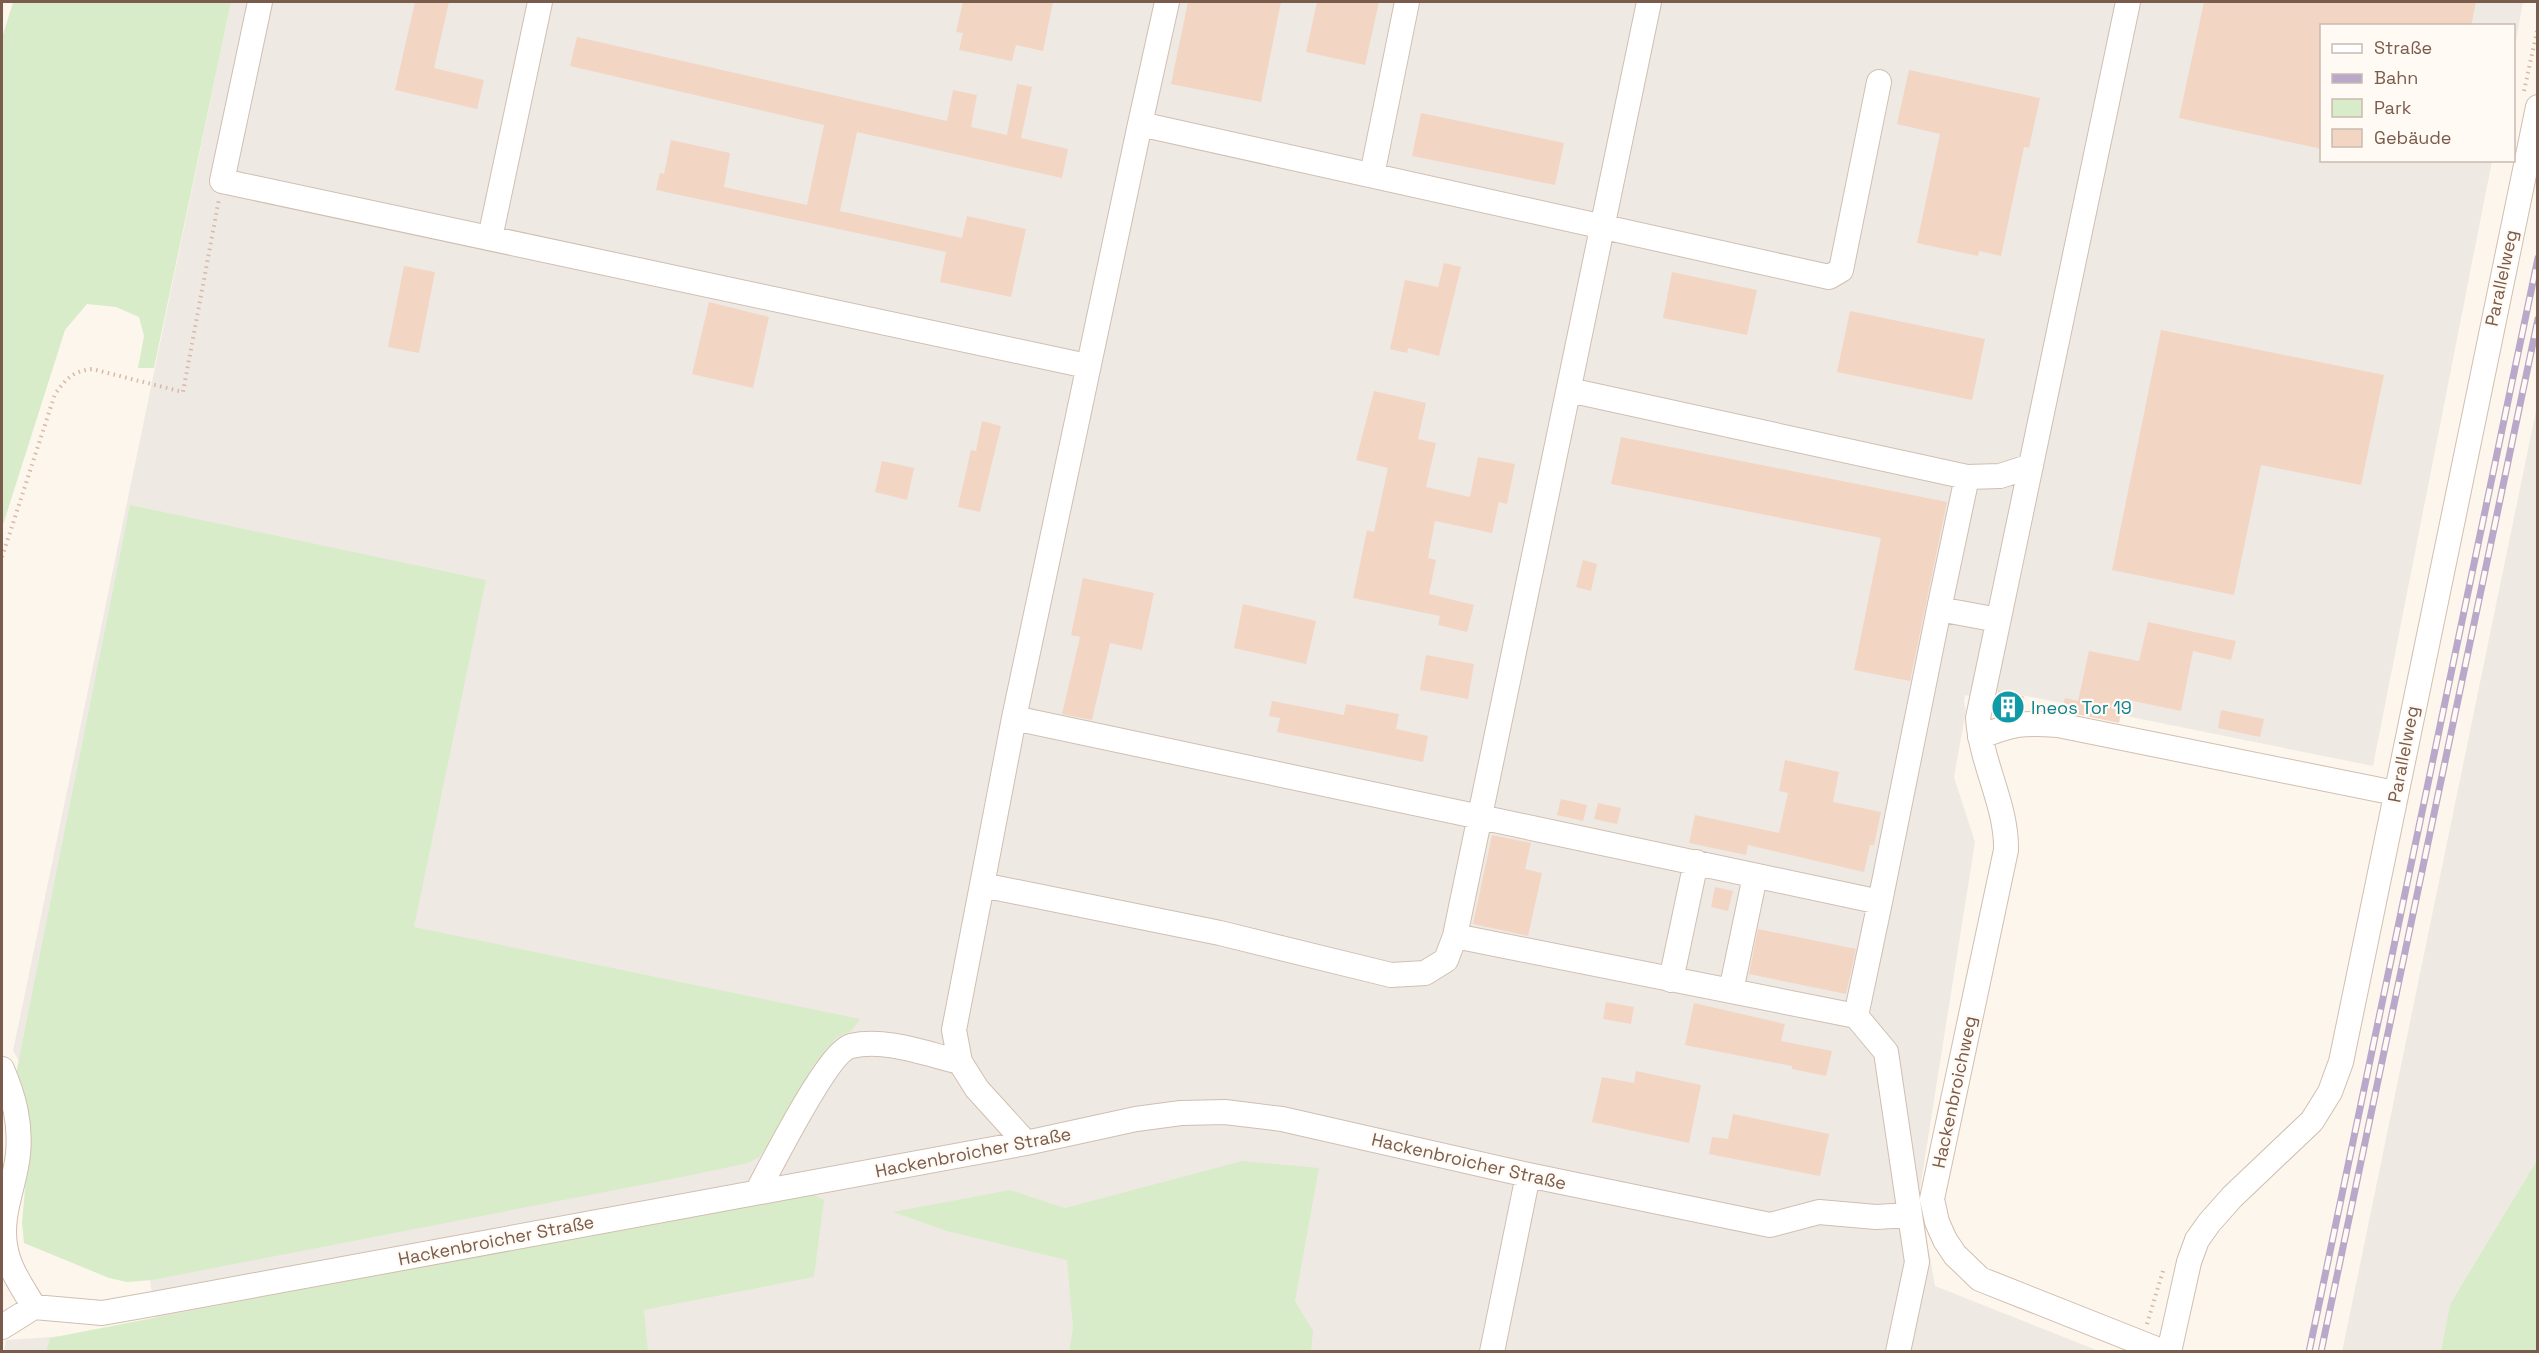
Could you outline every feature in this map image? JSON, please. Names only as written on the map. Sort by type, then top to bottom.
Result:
[{"type":"street","points":[[260,2],[222,181],[1087,366]]},
{"type":"street","points":[[490,238],[540,2]]},
{"type":"street","points":[[1026,1143],[977,1089],[960,1062],[954,1030],[1014,718],[1087,366],[1167,2]]},
{"type":"street","points":[[1371,175],[1407,2]]},
{"type":"street","points":[[982,885],[1220,933],[1391,975],[1425,973],[1446,960],[1455,936],[1649,2]]},
{"type":"street","name":"Hackenbroichweg","points":[[2128,2],[1978,718],[1980,737],[2007,832],[2006,850],[1932,1199],[1937,1222],[1955,1255],[1980,1279],[2164,1352]]},
{"type":"street","points":[[1140,124],[1829,277],[1841,270],[1880,82]]},
{"type":"street","name":"Parallelweg","points":[[2169,1352],[2189,1262],[2198,1240],[2209,1223],[2232,1197],[2312,1121],[2330,1092],[2341,1062],[2530,101]]},
{"type":"street","points":[[1569,390],[1966,477],[2000,476],[2031,466]]},
{"type":"street","points":[[1856,1016],[1966,477]]},
{"type":"street","points":[[1939,609],[1998,620]]},
{"type":"street","points":[[1014,718],[1880,902]]},
{"type":"street","points":[[1980,737],[2008,725],[2034,723],[2058,725],[2395,793]]},
{"type":"street","points":[[1671,980],[1696,862]]},
{"type":"street","points":[[1731,991],[1755,876]]},
{"type":"street","points":[[1455,936],[1856,1016],[1886,1052],[1917,1262],[1898,1352]]},
{"type":"street","points":[[757,1192],[829,1065],[849,1046],[878,1043],[960,1062]]},
{"type":"street","points":[[2,1069],[13,1094],[19,1123],[18,1155],[3,1226],[5,1247],[11,1267],[34,1307],[2,1327]]},
{"type":"street","name":"Hackenbroicher Straße","points":[[34,1307],[102,1312],[1026,1143],[1136,1119],[1180,1113],[1225,1112],[1282,1119],[1528,1175],[1770,1226],[1819,1212],[1875,1217],[1910,1215]]},
{"type":"street","points":[[1492,1352],[1528,1175]]},
{"type":"path","points":[[2530,101],[2538,27]]},
{"type":"path","points":[[2,557],[55,394],[67,378],[79,370],[92,369],[183,392],[222,181]]},
{"type":"shaded area","points":[[231,2],[2523,2],[2515,46],[2515,24],[2320,24],[2320,162],[2492,162],[2373,766],[1997,690],[1994,701],[1965,695],[1966,710],[1954,777],[1975,842],[1919,1195],[1935,1286],[2099,1351],[4,1352],[6,1340],[157,1330],[149,1273],[13,1051]]},
{"type":"shaded area","points":[[2537,406],[2537,1160],[2450,1304],[2441,1351],[2342,1352]]},
{"type":"green space","points":[[13,2],[231,2],[154,368],[138,368],[144,336],[139,317],[116,307],[87,304],[65,330],[2,528],[2,38]]},
{"type":"green space","points":[[130,505],[486,580],[414,927],[860,1019],[851,1031],[836,1038],[813,1066],[759,1157],[748,1163],[682,1177],[152,1280],[127,1282],[109,1278],[24,1243],[22,1223],[28,1156],[16,1074]]},
{"type":"green space","points":[[2537,1160],[2537,1351],[2441,1351],[2450,1304]]},
{"type":"green space","points":[[1242,1161],[1319,1168],[1295,1301],[1313,1331],[1311,1351],[1069,1351],[1073,1329],[1067,1260],[947,1231],[893,1212],[1010,1190],[1065,1208]]},
{"type":"green space","points":[[807,1191],[824,1200],[814,1277],[644,1310],[648,1351],[46,1352],[50,1338]]},
{"type":"building","points":[[415,2],[449,2],[434,68],[484,80],[477,109],[395,90]]},
{"type":"building","points":[[963,2],[1053,2],[1043,51],[1016,45],[1012,61],[959,50],[963,33],[956,32]]},
{"type":"building","points":[[1188,2],[1281,2],[1261,102],[1171,84]]},
{"type":"building","points":[[1317,2],[1379,2],[1365,65],[1306,52]]},
{"type":"building","points":[[2204,2],[2476,2],[2471,24],[2320,24],[2320,149],[2179,118]]},
{"type":"building","points":[[577,37],[947,121],[953,90],[977,95],[971,127],[1007,135],[1017,84],[1032,87],[1021,138],[1068,149],[1062,178],[857,132],[840,211],[962,238],[967,216],[1026,229],[1011,297],[940,282],[946,252],[656,190],[660,173],[664,174],[671,140],[730,153],[724,187],[807,205],[824,125],[570,66]]},
{"type":"building","points":[[1909,70],[2040,98],[2029,148],[2024,147],[2001,256],[1979,251],[1978,256],[1917,243],[1940,134],[1897,124]]},
{"type":"building","points":[[1421,113],[1564,143],[1555,185],[1412,156]]},
{"type":"building","points":[[1444,263],[1461,267],[1439,356],[1408,348],[1407,353],[1390,349],[1405,280],[1438,287]]},
{"type":"building","points":[[404,266],[435,272],[419,353],[388,347]]},
{"type":"building","points":[[1672,272],[1757,290],[1747,335],[1663,318]]},
{"type":"building","points":[[709,302],[769,317],[753,388],[692,374]]},
{"type":"building","points":[[1850,311],[1985,339],[1972,400],[1837,372]]},
{"type":"building","points":[[2161,330],[2384,375],[2361,485],[2261,465],[2234,595],[2112,570]]},
{"type":"building","points":[[1374,391],[1426,403],[1418,439],[1436,443],[1426,487],[1470,497],[1478,457],[1515,464],[1507,504],[1499,502],[1492,533],[1435,521],[1428,558],[1436,560],[1429,594],[1474,605],[1467,632],[1438,625],[1440,616],[1353,598],[1367,530],[1374,532],[1388,468],[1356,460]]},
{"type":"building","points":[[982,421],[1001,426],[980,512],[958,507],[971,450],[976,451]]},
{"type":"building","points":[[1621,437],[1947,502],[1910,681],[1854,670],[1881,538],[1611,484]]},
{"type":"building","points":[[882,461],[914,468],[907,500],[875,492]]},
{"type":"building","points":[[1583,560],[1597,564],[1591,591],[1576,587]]},
{"type":"building","points":[[1083,578],[1154,593],[1142,650],[1110,643],[1092,720],[1062,714],[1080,637],[1071,635]]},
{"type":"building","points":[[1243,604],[1316,621],[1306,664],[1234,648]]},
{"type":"building","points":[[2148,622],[2236,641],[2231,660],[2193,651],[2181,711],[2124,699],[2119,723],[2062,711],[2065,698],[2078,701],[2089,651],[2139,661]]},
{"type":"building","points":[[1426,655],[1474,664],[1468,699],[1420,690]]},
{"type":"building","name":"Ineos Tor 19","points":[[1998,690],[2024,696],[2021,710],[1994,713]]},
{"type":"building","points":[[1272,701],[1344,715],[1346,704],[1399,714],[1396,729],[1428,736],[1423,762],[1277,732],[1280,718],[1269,716]]},
{"type":"building","points":[[2221,710],[2264,719],[2260,737],[2218,728]]},
{"type":"building","points":[[1785,760],[1839,772],[1833,802],[1881,812],[1874,845],[1870,845],[1864,872],[1748,845],[1746,855],[1689,843],[1695,815],[1779,833],[1788,793],[1779,791]]},
{"type":"building","points":[[1561,799],[1587,805],[1583,821],[1557,815]]},
{"type":"building","points":[[1598,803],[1621,808],[1617,824],[1594,819]]},
{"type":"building","points":[[1492,835],[1531,843],[1525,869],[1542,873],[1528,936],[1473,924]]},
{"type":"building","points":[[1715,887],[1733,891],[1728,911],[1711,907]]},
{"type":"building","points":[[1758,929],[1856,949],[1846,994],[1749,974]]},
{"type":"building","points":[[1606,1002],[1634,1007],[1631,1024],[1603,1019]]},
{"type":"building","points":[[1694,1003],[1785,1024],[1781,1041],[1832,1051],[1826,1076],[1792,1069],[1792,1066],[1685,1045]]},
{"type":"building","points":[[1636,1071],[1701,1085],[1689,1143],[1592,1122],[1602,1077],[1634,1083]]},
{"type":"building","points":[[1733,1114],[1829,1134],[1820,1176],[1709,1154],[1712,1137],[1728,1139]]},
{"type":"railway","points":[[2309,1352],[2538,258]]},
{"type":"railway","points":[[2321,1352],[2538,319]]},
{"type":"place","name":"Ineos Tor 19","points":[[2008,707]]}]
